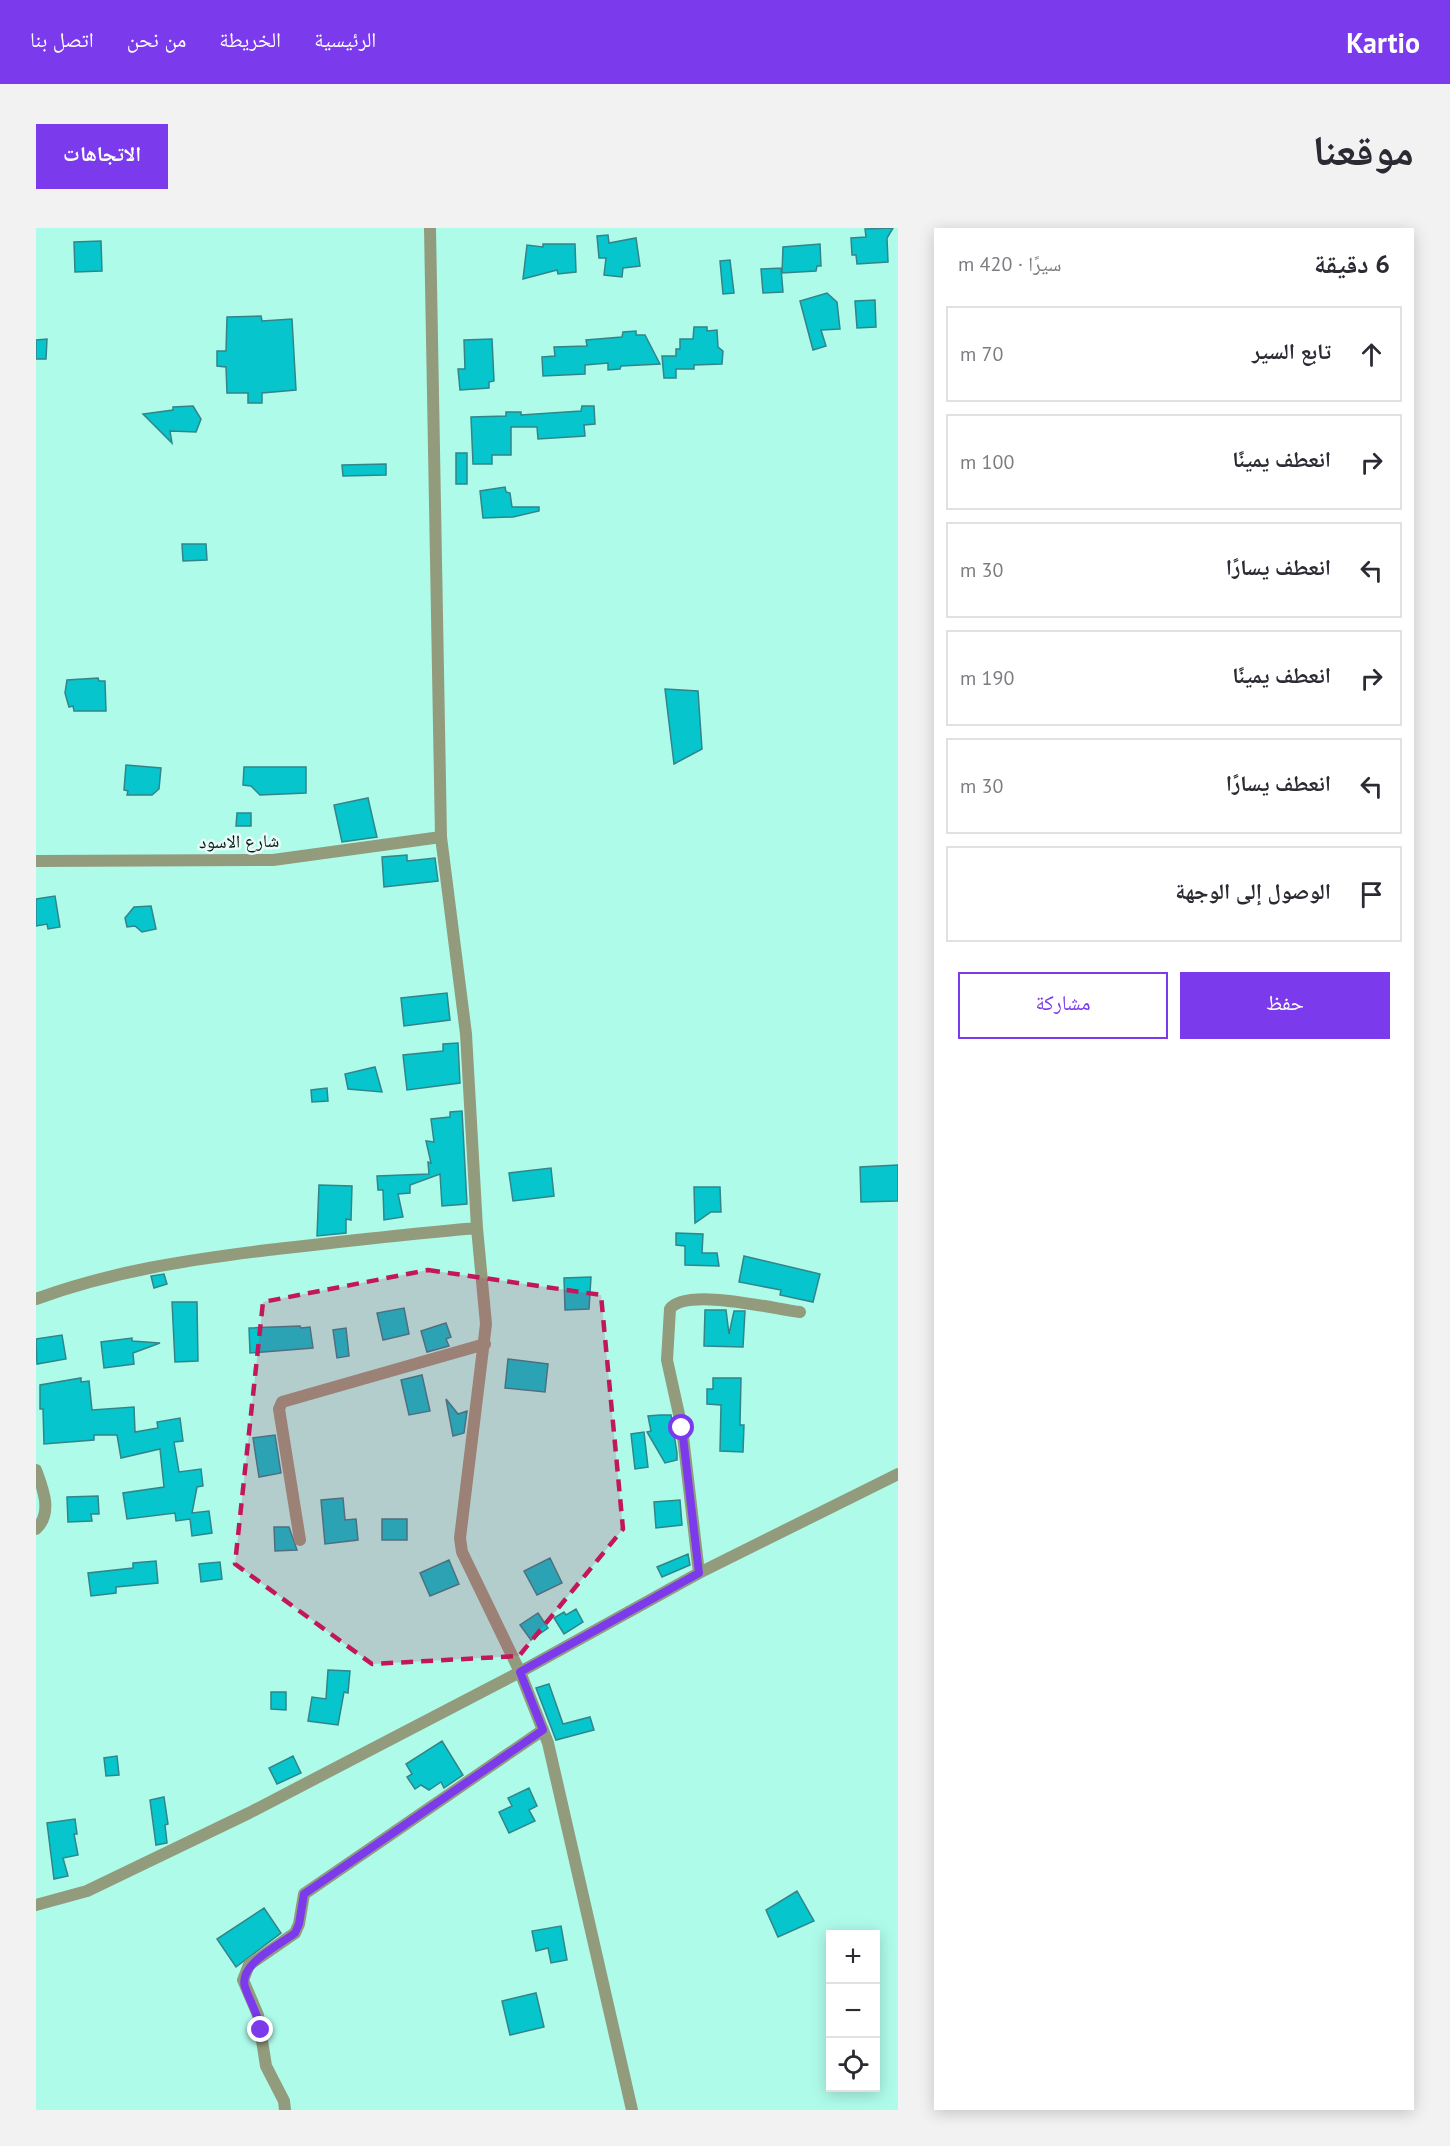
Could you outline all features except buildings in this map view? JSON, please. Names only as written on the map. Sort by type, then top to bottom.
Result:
[{"type":"street","points":[[430,228],[441,837],[466,1034],[477,1228],[484,1276],[485,1344],[460,1538],[462,1552],[520,1672],[543,1730],[559,1784],[632,2110]]},
{"type":"street","name":"شارع الاسود","points":[[36,861],[273,860],[441,837]]},
{"type":"street","points":[[36,1299],[116,1274],[166,1263],[372,1237],[477,1228]]},
{"type":"street","points":[[699,1573],[682,1428],[667,1360],[670,1309],[680,1301],[706,1299],[800,1312]]},
{"type":"street","points":[[300,1540],[279,1409],[282,1402],[485,1344]]},
{"type":"street","points":[[36,1470],[42,1485],[45,1512],[45,1519],[36,1529]]},
{"type":"street","points":[[36,1905],[87,1891],[239,1818],[520,1672],[699,1573],[898,1474]]},
{"type":"street","points":[[285,2110],[284,2101],[266,2066],[258,2015],[243,1980],[246,1969],[295,1933],[299,1924],[304,1894],[543,1730]]},
{"type":"highlighted area","points":[[428,1270],[601,1295],[623,1529],[519,1656],[372,1664],[235,1564],[263,1302]]},
{"type":"route","points":[[261,2030],[258,2015],[245,1988],[244,1973],[249,1965],[295,1933],[299,1924],[301,1901],[304,1894],[543,1730],[520,1672],[699,1573],[682,1428]]}]
